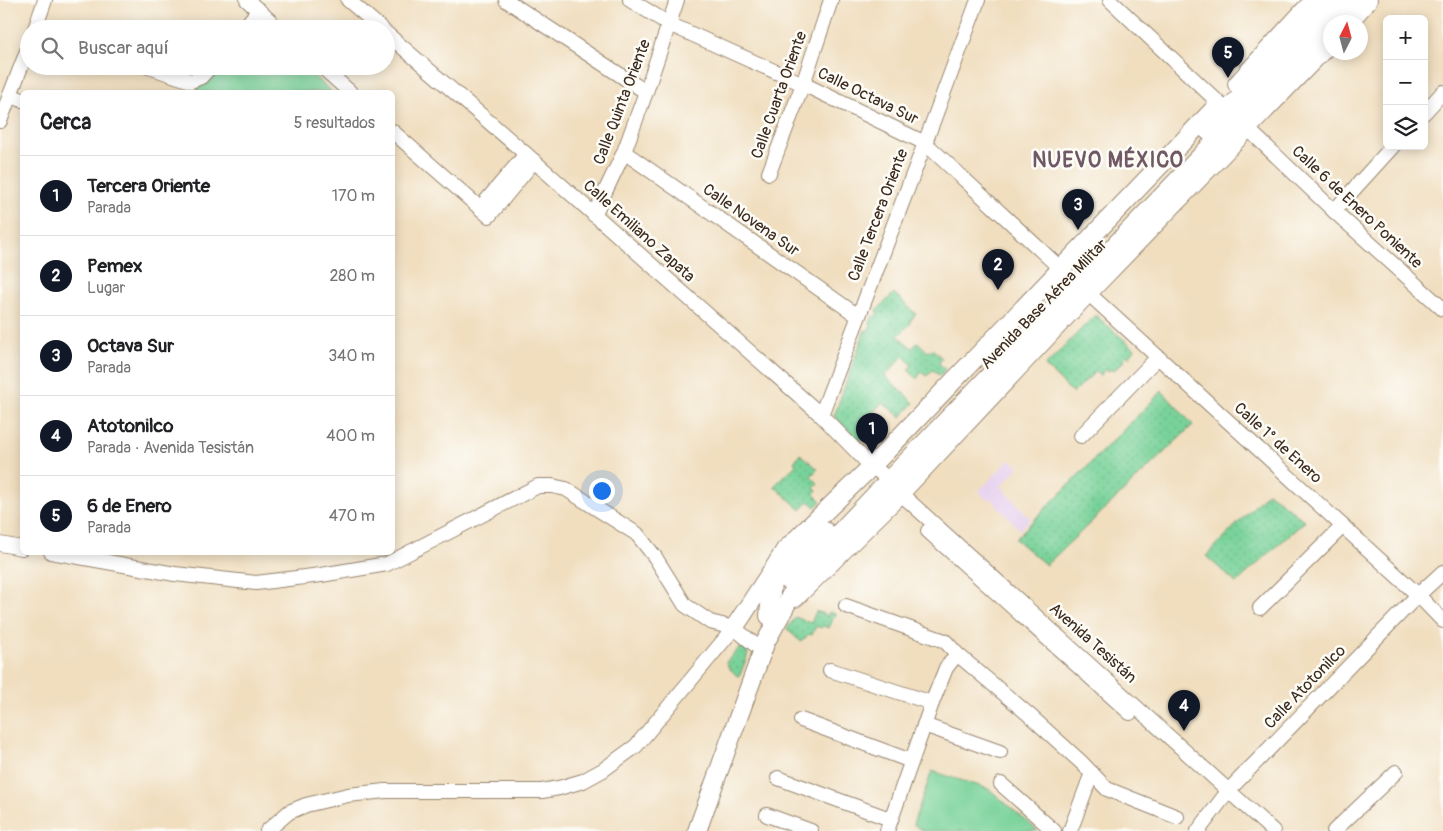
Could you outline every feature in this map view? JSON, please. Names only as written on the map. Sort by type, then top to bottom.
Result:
[{"type":"main road","name":"Avenida Base Aérea Militar","points":[[881,479],[1331,0]]},
{"type":"main road","name":"Avenida Base Aérea Militar","points":[[765,646],[773,570],[785,550],[881,479],[1241,115],[1349,0]]},
{"type":"main road","points":[[1355,15],[1368,0]]},
{"type":"main road","name":"Avenida Base Aérea Militar","points":[[700,830],[765,646],[804,570],[1061,269],[1219,103],[1307,2]]},
{"type":"main road","name":"Avenida Base Aérea Militar","points":[[769,616],[786,576],[798,557],[881,479],[1088,293],[1323,50]]},
{"type":"main road","points":[[734,628],[773,570]]},
{"type":"street","points":[[40,20],[46,0]]},
{"type":"street","points":[[248,0],[270,20]]},
{"type":"street","points":[[506,0],[646,92]]},
{"type":"street","name":"Calle Octava Sur","points":[[630,0],[669,24],[803,84],[925,143],[1061,269]]},
{"type":"street","name":"Calle Quinta Oriente","points":[[594,215],[624,152],[677,0]]},
{"type":"street","name":"Calle Cuarta Oriente","points":[[769,173],[803,84],[831,0]]},
{"type":"street","name":"Calle Tercera Oriente","points":[[821,415],[978,0]]},
{"type":"street","points":[[1110,0],[1219,103]]},
{"type":"street","points":[[352,1],[372,20]]},
{"type":"street","points":[[251,20],[259,10]]},
{"type":"street","name":"Calle Emiliano Zapata","points":[[395,41],[821,415],[881,479]]},
{"type":"street","points":[[0,121],[16,98],[22,75]]},
{"type":"street","points":[[173,75],[191,81],[204,75]]},
{"type":"street","points":[[331,75],[348,90]]},
{"type":"street","points":[[1428,109],[1443,92]]},
{"type":"street","name":"Calle 6 de Enero Poniente","points":[[1248,129],[1334,211],[1443,309]]},
{"type":"street","points":[[395,134],[484,212],[530,158]]},
{"type":"street","points":[[1334,211],[1390,150]]},
{"type":"street","name":"Calle Novena Sur","points":[[624,152],[858,316]]},
{"type":"street","name":"Calle 1° de Enero","points":[[1088,293],[1418,595],[1443,621]]},
{"type":"street","points":[[1081,436],[1158,358]]},
{"type":"street","name":"Avenida Tesistán","points":[[881,479],[1015,611],[1226,793],[1273,831]]},
{"type":"street","points":[[68,555],[175,574],[256,583],[321,575],[387,564],[538,486],[552,486],[566,489],[637,534],[655,557],[685,605],[710,622],[734,628],[765,646]]},
{"type":"street","points":[[1260,608],[1343,526]]},
{"type":"street","points":[[0,544],[20,548]]},
{"type":"street","name":"Calle Atotonilco","points":[[1198,831],[1226,793],[1418,595],[1443,572]]},
{"type":"street","points":[[846,606],[944,641],[1028,714],[1107,789],[1177,816]]},
{"type":"street","points":[[267,831],[289,812],[306,805],[348,795],[385,791],[542,791],[582,781],[603,770],[636,746],[734,628]]},
{"type":"street","points":[[778,778],[889,825],[932,703],[946,668],[957,654]]},
{"type":"street","points":[[830,670],[932,703]]},
{"type":"street","points":[[802,720],[911,761]]},
{"type":"street","points":[[924,725],[1000,752]]},
{"type":"street","points":[[1334,831],[1396,772]]},
{"type":"street","points":[[1070,831],[1092,774]]},
{"type":"street","points":[[1001,784],[1054,831]]},
{"type":"street","name":"Avenida Tesistán","points":[[1226,793],[1260,831]]},
{"type":"street","points":[[766,815],[811,831]]},
{"type":"shaded area","points":[[1010,459],[1019,467],[1001,486],[1031,519],[1020,530],[990,498],[987,500],[979,491]]},
{"type":"green space","points":[[210,75],[312,75],[330,90],[197,90]]},
{"type":"green space","points":[[894,293],[916,314],[911,323],[898,336],[912,348],[918,342],[928,352],[932,349],[942,358],[939,363],[945,369],[940,376],[933,370],[927,376],[921,372],[917,379],[908,370],[912,365],[903,356],[885,376],[914,403],[901,417],[882,402],[868,419],[874,427],[860,441],[834,416],[865,330],[867,331],[871,326],[870,323],[873,316],[878,313],[877,310]]},
{"type":"green space","points":[[1095,315],[1135,349],[1129,357],[1126,355],[1123,359],[1124,361],[1113,371],[1110,369],[1108,372],[1105,369],[1100,376],[1095,372],[1073,393],[1045,366]]},
{"type":"green space","points":[[1162,391],[1193,425],[1046,565],[1015,539]]},
{"type":"green space","points":[[800,454],[818,469],[811,476],[818,483],[814,488],[817,491],[814,494],[821,501],[815,507],[809,501],[801,510],[774,486],[796,465],[794,462]]},
{"type":"green space","points":[[1268,492],[1305,521],[1236,583],[1206,556]]},
{"type":"green space","points":[[816,611],[828,616],[829,612],[835,614],[829,628],[816,626],[812,635],[809,634],[801,642],[787,629],[795,617],[811,623]]},
{"type":"green space","points":[[739,648],[743,648],[748,654],[740,675],[737,676],[726,662]]},
{"type":"green space","points":[[932,771],[989,789],[1038,831],[923,831],[913,824]]},
{"type":"place","name":"6 de Enero","points":[[1228,78]]},
{"type":"place","name":"Octava Sur","points":[[1078,230]]},
{"type":"place","name":"Pemex","points":[[998,290]]},
{"type":"place","name":"Tercera Oriente","points":[[872,454]]},
{"type":"place","name":"Atotonilco","points":[[1184,731]]},
{"type":"district","name":"NUEVO MÉXICO","points":[[1108,160]]}]
